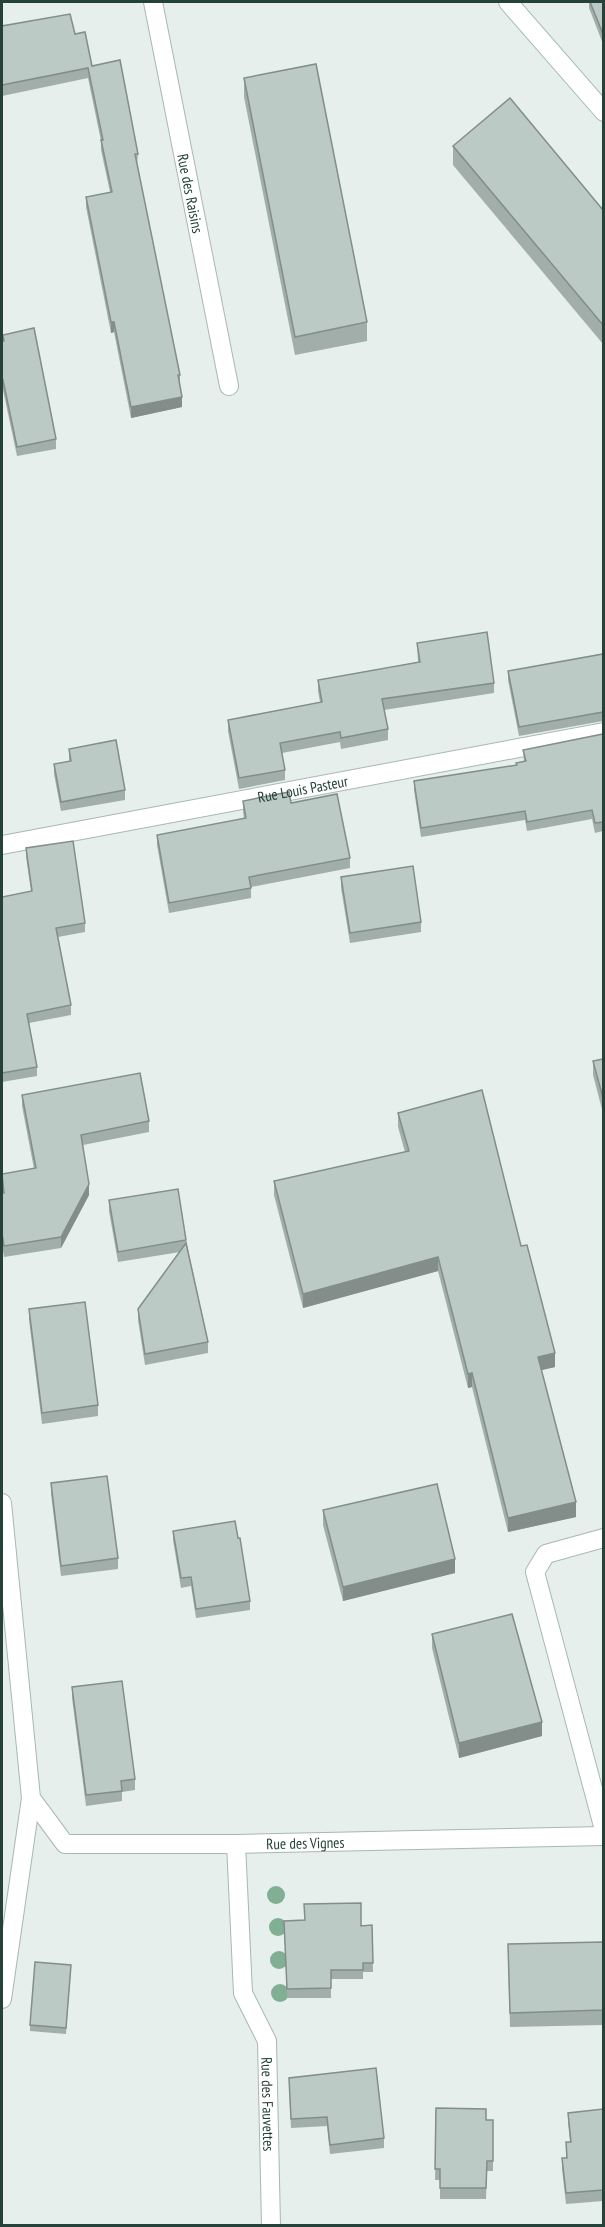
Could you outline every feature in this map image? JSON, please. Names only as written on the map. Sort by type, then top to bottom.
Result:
[{"type":"street","name":"Rue des Raisins","points":[[153,2],[229,386]]},
{"type":"street","points":[[512,2],[603,112]]},
{"type":"street","name":"Rue Louis Pasteur","points":[[2,845],[603,732]]},
{"type":"street","points":[[2,1503],[31,1798],[2,1999]]},
{"type":"street","points":[[603,1538],[546,1554],[534,1572],[603,1830]]},
{"type":"street","name":"Rue des Vignes","points":[[31,1798],[65,1844],[236,1844],[603,1836]]},
{"type":"street","name":"Rue des Fauvettes","points":[[236,1844],[243,1993],[267,2041],[271,2226]]},
{"type":"building","points":[[590,2],[603,2],[603,34]]},
{"type":"building","points":[[70,14],[75,34],[85,32],[92,66],[120,60],[138,154],[135,154],[180,375],[178,375],[182,397],[131,407],[86,197],[112,192],[88,68],[2,85],[2,26]]},
{"type":"building","points":[[316,64],[367,322],[295,337],[244,78]]},
{"type":"building","points":[[510,98],[603,210],[603,325],[453,146]]},
{"type":"building","points":[[34,328],[56,439],[17,447],[2,381],[2,341],[4,341],[3,335]]},
{"type":"building","points":[[487,632],[494,683],[382,699],[388,729],[341,738],[340,732],[280,743],[285,770],[239,778],[228,720],[322,702],[318,680],[420,662],[417,643]]},
{"type":"building","points":[[603,654],[603,712],[519,727],[508,671]]},
{"type":"building","points":[[603,734],[603,822],[595,823],[592,810],[527,822],[525,811],[421,828],[414,781],[517,765],[516,763],[526,761],[523,750]]},
{"type":"building","points":[[116,740],[125,790],[61,802],[54,764],[71,761],[69,749]]},
{"type":"building","points":[[289,792],[291,803],[337,794],[350,858],[249,877],[251,888],[169,903],[157,835],[246,818],[243,801]]},
{"type":"building","points":[[73,841],[85,923],[56,928],[71,1005],[27,1014],[37,1067],[2,1073],[2,897],[32,891],[26,848]]},
{"type":"building","points":[[413,866],[421,922],[350,933],[341,877]]},
{"type":"building","points":[[603,1059],[603,1098],[593,1061]]},
{"type":"building","points":[[140,1073],[149,1121],[81,1135],[89,1184],[61,1237],[4,1246],[2,1174],[36,1168],[22,1095]]},
{"type":"building","points":[[482,1090],[521,1246],[527,1245],[555,1353],[538,1357],[576,1502],[508,1518],[472,1373],[468,1374],[438,1257],[303,1294],[274,1181],[409,1151],[398,1113]]},
{"type":"building","points":[[178,1189],[186,1240],[118,1252],[109,1200]]},
{"type":"building","points":[[186,1243],[208,1342],[145,1354],[138,1309]]},
{"type":"building","points":[[85,1302],[98,1405],[42,1413],[29,1309]]},
{"type":"building","points":[[107,1476],[118,1558],[61,1566],[51,1483]]},
{"type":"building","points":[[437,1484],[455,1559],[343,1587],[323,1510]]},
{"type":"building","points":[[235,1521],[250,1601],[196,1609],[191,1577],[181,1578],[173,1531]]},
{"type":"building","points":[[512,1614],[542,1722],[459,1743],[432,1634]]},
{"type":"building","points":[[122,1681],[135,1779],[121,1781],[122,1791],[86,1795],[72,1687]]},
{"type":"building","points":[[361,1903],[361,1926],[372,1925],[373,1963],[363,1963],[363,1970],[331,1970],[331,1988],[287,1989],[284,1921],[305,1920],[304,1904]]},
{"type":"building","points":[[603,1942],[603,2010],[510,2013],[508,1944]]},
{"type":"building","points":[[35,1962],[71,1965],[66,2028],[30,2025]]},
{"type":"building","points":[[376,2068],[384,2138],[330,2145],[327,2117],[291,2119],[289,2078]]},
{"type":"building","points":[[436,2108],[486,2109],[486,2120],[493,2120],[493,2161],[487,2161],[486,2188],[440,2188],[440,2169],[435,2169]]},
{"type":"building","points":[[603,2109],[603,2190],[566,2193],[562,2158],[567,2158],[566,2142],[571,2142],[568,2113]]}]
